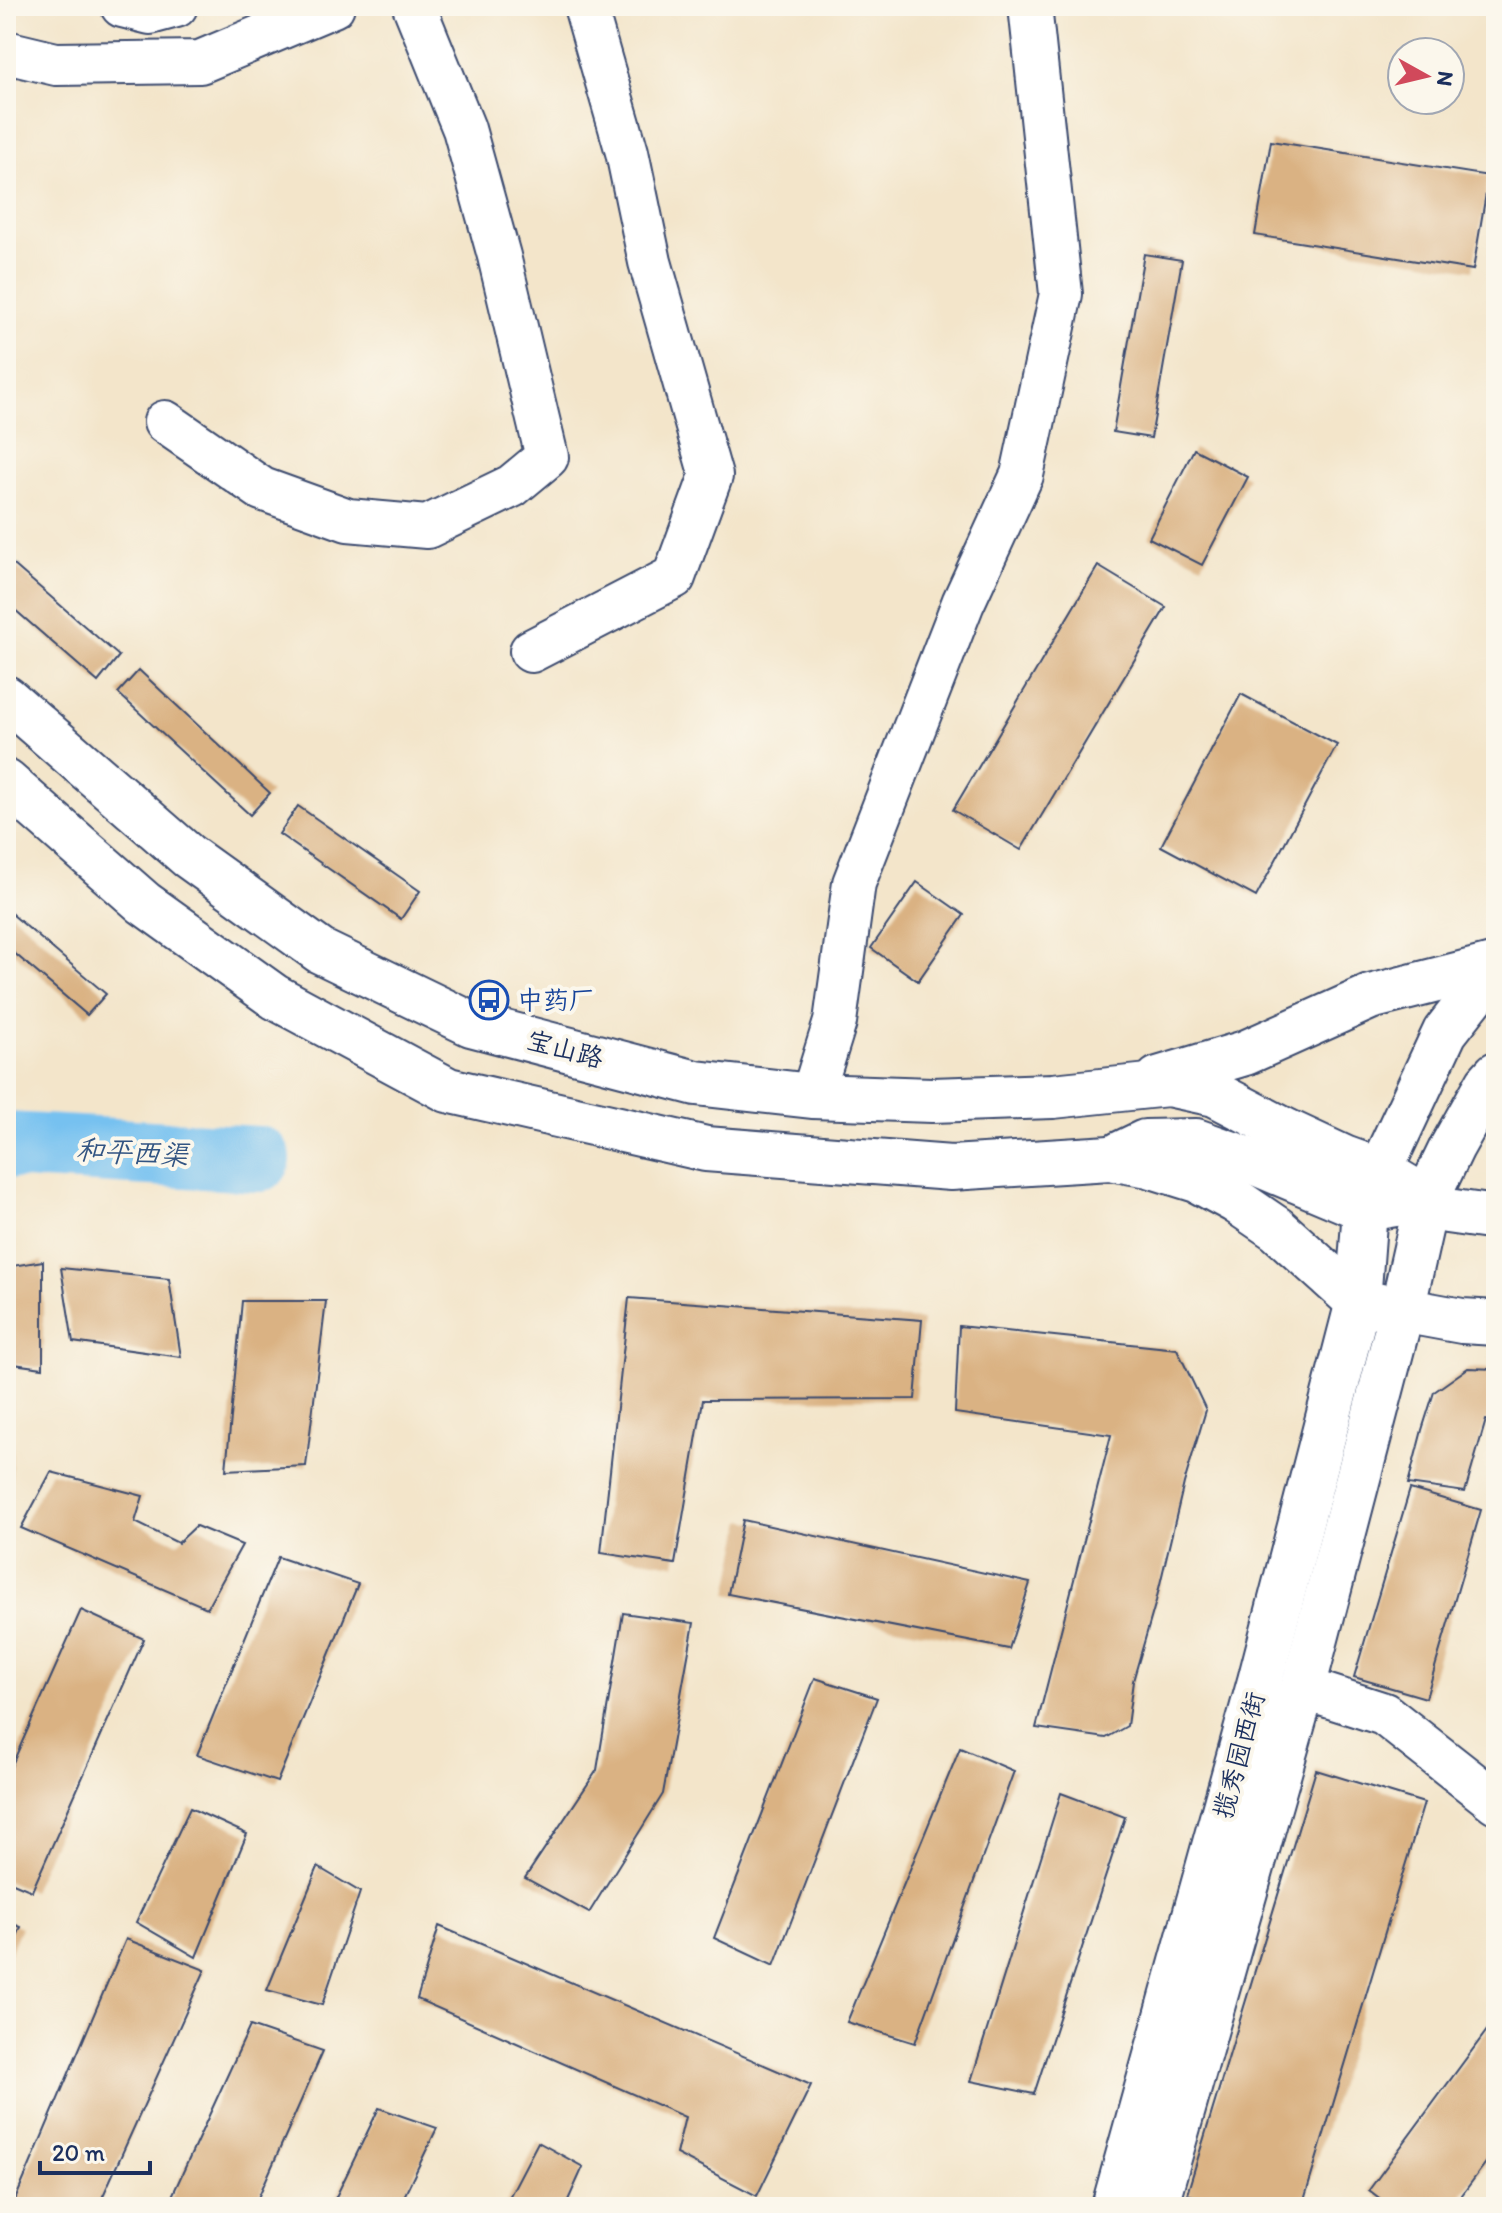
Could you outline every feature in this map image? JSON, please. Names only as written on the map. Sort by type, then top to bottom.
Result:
[{"type":"main road","name":"宝山路","points":[[6,698],[188,856],[320,951],[471,1024],[696,1083],[812,1096],[932,1100],[1053,1096],[1132,1088]]},
{"type":"main road","points":[[6,782],[144,903],[275,997],[448,1090],[706,1149],[951,1168],[1110,1158],[1149,1165],[1197,1180],[1236,1201],[1277,1229],[1358,1302],[1462,1321],[1496,1323]]},
{"type":"main road","points":[[1372,1190],[1445,1032],[1496,966]]},
{"type":"main road","points":[[1132,1088],[1245,1053],[1370,997],[1496,966]]},
{"type":"main road","name":"揽秀园西街","points":[[1155,2207],[1303,1688],[1402,1310],[1427,1199],[1452,1147],[1496,1074]]},
{"type":"main road","points":[[1132,1088],[1168,1084],[1215,1094],[1344,1158],[1372,1190]]},
{"type":"main road","points":[[1110,1158],[1145,1142],[1196,1141],[1244,1158],[1372,1190],[1427,1199],[1447,1211],[1496,1218]]},
{"type":"main road","name":"揽秀园西街","points":[[1114,2207],[1260,1681],[1358,1302],[1372,1190]]},
{"type":"street","points":[[122,6],[150,13],[176,6]]},
{"type":"street","points":[[165,422],[262,489],[348,520],[427,527],[512,486],[547,457],[499,256],[464,129],[414,6]]},
{"type":"street","points":[[531,651],[674,577],[711,476],[650,262],[627,152],[585,6]]},
{"type":"street","points":[[812,1096],[835,1022],[854,883],[963,603],[1022,475],[1061,294],[1030,6]]},
{"type":"street","points":[[6,52],[56,64],[200,62],[307,11]]},
{"type":"street","points":[[1303,1688],[1384,1714],[1496,1802]]},
{"type":"building","points":[[1271,141],[1489,176],[1473,270],[1255,235]]},
{"type":"building","points":[[1144,254],[1182,260],[1151,438],[1113,432]]},
{"type":"building","points":[[1194,449],[1248,477],[1202,565],[1149,538]]},
{"type":"building","points":[[6,558],[119,656],[98,682],[6,602]]},
{"type":"building","points":[[1098,566],[1166,607],[1021,850],[953,810]]},
{"type":"building","points":[[139,670],[270,793],[250,815],[118,693]]},
{"type":"building","points":[[1241,694],[1337,745],[1256,897],[1161,846]]},
{"type":"building","points":[[298,806],[420,891],[401,919],[279,834]]},
{"type":"building","points":[[917,882],[964,915],[918,981],[871,948]]},
{"type":"building","points":[[6,909],[106,994],[87,1015],[6,946]]},
{"type":"building","points":[[43,1261],[43,1368],[13,1364],[11,1489],[6,1490],[6,1267]]},
{"type":"building","points":[[61,1268],[169,1279],[181,1357],[73,1342]]},
{"type":"building","points":[[629,1298],[922,1320],[915,1399],[703,1400],[675,1564],[601,1553]]},
{"type":"building","points":[[242,1301],[326,1301],[306,1466],[226,1470]]},
{"type":"building","points":[[959,1326],[1177,1349],[1206,1410],[1133,1681],[1127,1726],[1106,1738],[1036,1728],[1111,1435],[955,1413]]},
{"type":"building","points":[[1468,1368],[1496,1369],[1496,1421],[1486,1420],[1465,1492],[1408,1484],[1434,1392]]},
{"type":"building","points":[[51,1472],[143,1496],[135,1522],[178,1543],[196,1526],[242,1545],[207,1608],[21,1528]]},
{"type":"building","points":[[1410,1489],[1481,1510],[1426,1698],[1354,1677]]},
{"type":"building","points":[[743,1520],[1030,1583],[1009,1649],[728,1594]]},
{"type":"building","points":[[278,1557],[358,1584],[277,1782],[197,1755]]},
{"type":"building","points":[[81,1610],[144,1639],[32,1891],[6,1880],[6,1778]]},
{"type":"building","points":[[623,1613],[694,1623],[663,1794],[589,1913],[525,1878],[597,1770]]},
{"type":"building","points":[[815,1678],[877,1698],[774,1966],[714,1938]]},
{"type":"building","points":[[960,1748],[1014,1771],[915,2043],[847,2022]]},
{"type":"building","points":[[1316,1770],[1424,1803],[1302,2207],[1228,2207],[1187,2194]]},
{"type":"building","points":[[1061,1793],[1125,1817],[1034,2094],[971,2081]]},
{"type":"building","points":[[190,1808],[247,1834],[196,1957],[136,1922]]},
{"type":"building","points":[[318,1867],[360,1892],[322,2005],[267,1990]]},
{"type":"building","points":[[6,1921],[21,1927],[6,1962]]},
{"type":"building","points":[[439,1926],[811,2085],[757,2196],[676,2154],[685,2117],[417,1999]]},
{"type":"building","points":[[126,1939],[205,1970],[98,2207],[12,2207]]},
{"type":"building","points":[[1496,2018],[1496,2149],[1453,2207],[1391,2207],[1369,2190]]},
{"type":"building","points":[[250,2026],[323,2051],[254,2207],[167,2207]]},
{"type":"building","points":[[379,2108],[437,2128],[399,2207],[331,2207]]},
{"type":"building","points":[[538,2142],[583,2167],[565,2207],[504,2207]]},
{"type":"waterway","name":"和平西渠","points":[[6,1145],[258,1159]]},
{"type":"place","name":"中药厂","points":[[489,1000]]}]
